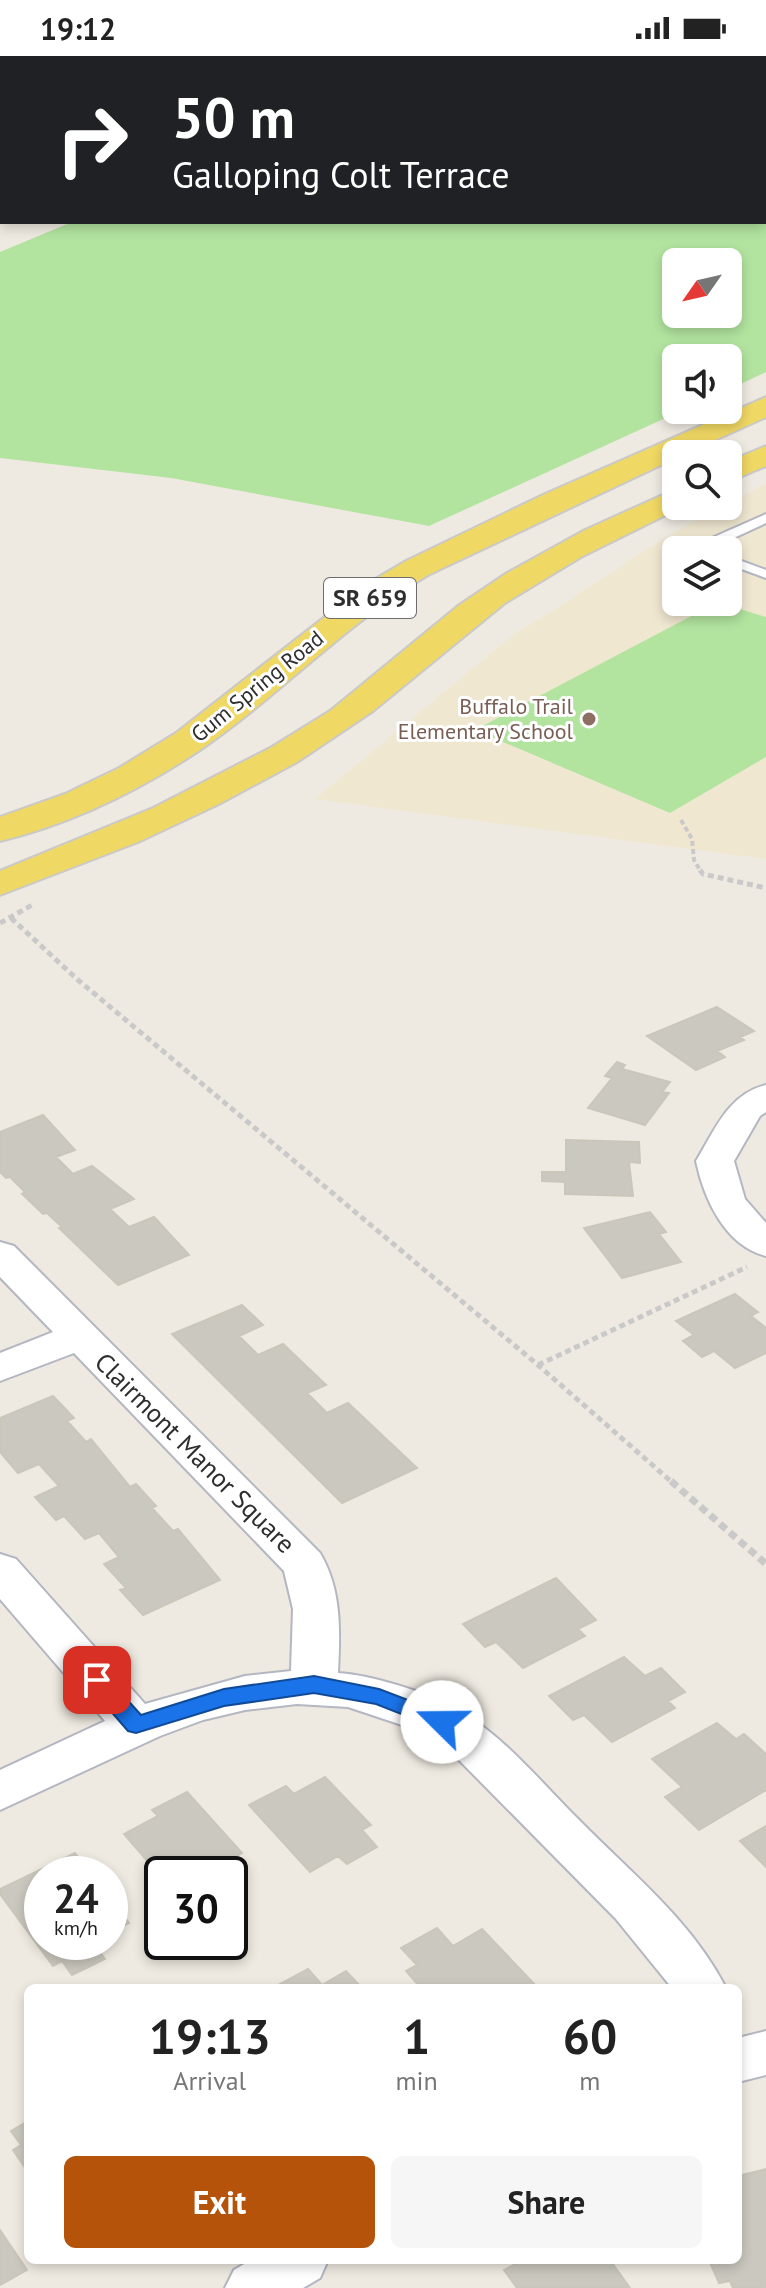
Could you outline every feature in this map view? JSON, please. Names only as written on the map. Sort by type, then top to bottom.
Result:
[{"type":"main road","name":"Gum Spring Road","points":[[0,830],[78,802],[132,776],[189,741],[378,591],[417,568],[766,406]]},
{"type":"main road","points":[[742,466],[766,455]]},
{"type":"main road","name":"SR 659","points":[[0,884],[104,843],[197,802],[255,772],[326,729],[471,612],[516,581],[571,548],[662,505]]},
{"type":"street","points":[[759,1255],[746,1227],[722,1196],[715,1161],[746,1109],[766,1096]]},
{"type":"street","name":"Clairmont Manor Square","points":[[0,1254],[304,1564],[315,1591],[319,1620],[314,1684]]},
{"type":"street","points":[[0,1368],[79,1336]]},
{"type":"street","points":[[0,1570],[136,1725]]},
{"type":"street","points":[[0,1792],[136,1725],[224,1697],[314,1684],[379,1697],[442,1722],[475,1748],[651,1924],[698,1984]]},
{"type":"street","points":[[254,2288],[293,2264]]},
{"type":"lane","points":[[728,536],[766,518]]},
{"type":"lane","points":[[742,565],[766,574]]},
{"type":"path","points":[[681,820],[692,839],[694,860],[703,874],[766,888]]},
{"type":"path","points":[[11,918],[78,980],[538,1365],[766,1564]]},
{"type":"path","points":[[538,1365],[759,1255]]},
{"type":"shaded area","name":"Buffalo Trail Elementary School","points":[[766,484],[766,859],[315,799],[508,639],[662,540],[662,616],[742,616],[742,536],[668,536],[697,520],[742,520],[742,497]]},
{"type":"green space","points":[[67,224],[766,224],[766,372],[742,383],[742,344],[662,344],[662,420],[429,526],[171,478],[0,458],[0,252]]},
{"type":"green space","points":[[742,610],[766,617],[766,757],[670,813],[475,730],[691,616],[742,616]]},
{"type":"building","points":[[717,1007],[754,1031],[740,1037],[744,1040],[717,1051],[725,1057],[696,1070],[647,1036]]},
{"type":"building","points":[[617,1062],[625,1065],[622,1069],[670,1082],[662,1092],[669,1093],[645,1125],[588,1108],[612,1078],[605,1076]]},
{"type":"building","points":[[43,1115],[75,1150],[56,1157],[73,1174],[92,1166],[134,1199],[110,1209],[129,1227],[154,1217],[189,1255],[118,1285],[59,1228],[62,1227],[22,1194],[25,1192],[0,1172],[0,1132]]},
{"type":"building","points":[[566,1140],[639,1142],[640,1163],[629,1162],[633,1196],[565,1194],[565,1182],[542,1181],[542,1172],[566,1172]]},
{"type":"building","points":[[650,1212],[666,1232],[659,1234],[681,1262],[622,1278],[584,1228]]},
{"type":"building","points":[[735,1294],[758,1312],[751,1316],[766,1328],[766,1353],[735,1368],[714,1351],[702,1357],[683,1341],[694,1335],[676,1321]]},
{"type":"building","points":[[242,1305],[263,1325],[239,1336],[258,1355],[283,1344],[326,1385],[307,1393],[327,1413],[348,1403],[417,1468],[342,1503],[172,1334]]},
{"type":"building","points":[[53,1396],[74,1418],[67,1421],[86,1442],[91,1439],[130,1487],[136,1484],[156,1506],[152,1508],[173,1531],[178,1529],[220,1580],[143,1615],[120,1590],[126,1588],[104,1564],[119,1557],[99,1533],[85,1539],[64,1516],[56,1520],[35,1497],[59,1486],[39,1464],[18,1473],[0,1452],[0,1418]]},
{"type":"building","points":[[556,1578],[596,1620],[578,1629],[585,1636],[523,1668],[496,1642],[485,1647],[463,1624]]},
{"type":"building","points":[[624,1657],[645,1676],[661,1668],[685,1692],[668,1701],[675,1708],[612,1742],[584,1715],[573,1720],[549,1696]]},
{"type":"building","points":[[717,1723],[736,1739],[744,1734],[766,1754],[766,1790],[699,1830],[665,1797],[682,1787],[652,1759]]},
{"type":"building","points":[[325,1777],[371,1825],[362,1830],[377,1847],[347,1864],[338,1856],[310,1872],[249,1805],[286,1786],[294,1794]]},
{"type":"building","points":[[187,1792],[242,1853],[236,1856],[144,1857],[124,1834],[158,1816],[152,1810]]},
{"type":"building","points":[[766,1826],[766,1867],[740,1841]]},
{"type":"building","points":[[24,1877],[24,1927],[0,1894],[0,1889]]},
{"type":"building","points":[[437,1928],[453,1946],[482,1929],[534,1984],[417,1984],[406,1971],[417,1965],[401,1948]]},
{"type":"building","points":[[49,1960],[103,1960],[72,1975],[62,1961],[53,1966]]},
{"type":"building","points":[[308,1969],[321,1984],[280,1984]]},
{"type":"building","points":[[346,1971],[358,1984],[324,1984]]},
{"type":"building","points":[[24,2123],[24,2166],[13,2150],[21,2145],[11,2131]]},
{"type":"building","points":[[766,2169],[766,2288],[733,2288],[730,2281],[719,2283],[711,2264],[742,2264],[742,2175]]},
{"type":"building","points":[[0,2230],[27,2270],[0,2285]]},
{"type":"building","points":[[515,2264],[613,2264],[630,2288],[517,2288],[504,2270]]},
{"type":"place","name":"Buffalo Trail Elementary School","points":[[589,719]]},
{"type":"route","points":[[97,1680],[136,1725],[224,1697],[314,1684],[379,1697],[442,1722]]}]
